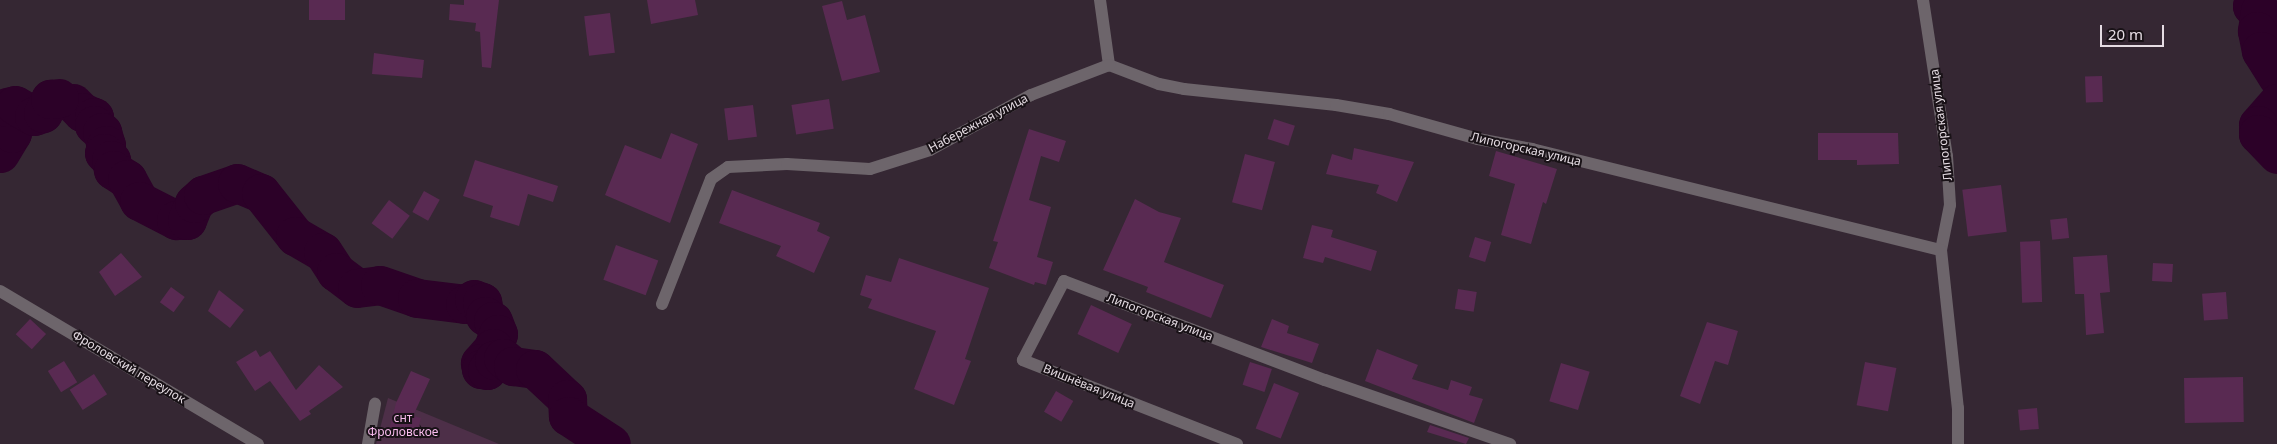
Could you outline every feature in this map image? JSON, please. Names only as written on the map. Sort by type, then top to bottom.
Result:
[{"type":"street","points":[[1100,0],[1109,64]]},
{"type":"street","name":"Липогорская улица","points":[[1923,0],[1947,156],[1950,205],[1941,250],[1958,408],[1958,444]]},
{"type":"street","name":"Липогорская улица","points":[[1109,64],[1159,84],[1184,89],[1336,105],[1389,114],[1478,139],[1532,149],[1941,250]]},
{"type":"street","name":"Набережная улица","points":[[662,304],[711,179],[728,167],[787,164],[870,170],[930,150],[1031,95],[1109,64]]},
{"type":"street","name":"Липогорская улица","points":[[1064,281],[1325,380],[1510,444]]},
{"type":"street","name":"Вишнёвая улица","points":[[1064,281],[1023,360],[1236,444]]},
{"type":"street","name":"Фроловский переулок","points":[[0,291],[258,444]]},
{"type":"street","points":[[368,444],[375,404]]},
{"type":"green space","name":"снт Фроловское","points":[[388,398],[499,444],[376,444]]},
{"type":"building","points":[[309,0],[345,0],[345,20],[309,20]]},
{"type":"building","points":[[464,0],[499,0],[491,68],[482,67],[480,32],[475,31],[476,23],[449,20],[450,4],[464,5]]},
{"type":"building","points":[[647,0],[695,0],[698,15],[651,24]]},
{"type":"building","points":[[842,1],[847,20],[865,15],[880,72],[842,81],[822,6]]},
{"type":"building","points":[[610,13],[615,53],[589,56],[584,16]]},
{"type":"building","points":[[374,53],[424,60],[422,78],[372,74]]},
{"type":"building","points":[[2102,76],[2103,102],[2086,103],[2085,77]]},
{"type":"building","points":[[829,99],[834,129],[796,135],[791,105]]},
{"type":"building","points":[[753,105],[757,137],[728,140],[724,109]]},
{"type":"building","points":[[1274,119],[1295,126],[1288,146],[1268,139]]},
{"type":"building","points":[[1029,129],[1066,141],[1059,162],[1041,156],[1029,200],[1051,207],[1037,257],[1053,262],[1046,285],[1035,282],[1034,285],[989,268],[998,242],[993,241]]},
{"type":"building","points":[[671,133],[698,144],[670,223],[605,195],[625,145],[661,159]]},
{"type":"building","points":[[1818,133],[1898,133],[1899,164],[1857,165],[1857,160],[1818,160]]},
{"type":"building","points":[[1354,148],[1414,162],[1397,202],[1376,193],[1379,185],[1326,174],[1332,154],[1352,160]]},
{"type":"building","points":[[1496,151],[1557,169],[1546,204],[1543,202],[1531,244],[1501,235],[1515,184],[1489,176]]},
{"type":"building","points":[[1245,154],[1275,162],[1262,210],[1232,202]]},
{"type":"building","points":[[475,160],[558,186],[553,202],[528,194],[519,226],[490,217],[493,206],[463,196]]},
{"type":"building","points":[[2001,185],[2007,232],[1968,236],[1962,190]]},
{"type":"building","points":[[732,190],[820,223],[817,231],[830,237],[814,273],[776,256],[781,246],[719,223]]},
{"type":"building","points":[[424,191],[440,200],[428,221],[412,212]]},
{"type":"building","points":[[1135,199],[1159,212],[1181,218],[1164,262],[1224,285],[1211,318],[1146,292],[1148,287],[1103,270]]},
{"type":"building","points":[[389,200],[410,216],[392,239],[372,223]]},
{"type":"building","points":[[2067,218],[2069,238],[2052,240],[2050,220]]},
{"type":"building","points":[[1312,225],[1333,230],[1331,237],[1377,251],[1371,271],[1325,257],[1323,263],[1303,258]]},
{"type":"building","points":[[1475,237],[1491,242],[1485,262],[1469,257]]},
{"type":"building","points":[[2040,241],[2042,302],[2022,303],[2020,242]]},
{"type":"building","points":[[616,245],[658,260],[646,295],[603,280]]},
{"type":"building","points":[[121,253],[142,277],[115,296],[99,272]]},
{"type":"building","points":[[2107,255],[2110,292],[2100,293],[2104,333],[2086,335],[2084,294],[2075,294],[2073,257]]},
{"type":"building","points":[[899,258],[989,288],[965,359],[971,361],[954,405],[914,389],[936,331],[868,308],[872,299],[860,295],[866,275],[891,282]]},
{"type":"building","points":[[2153,263],[2173,264],[2172,282],[2152,281]]},
{"type":"building","points":[[171,287],[185,297],[174,312],[160,302]]},
{"type":"building","points":[[1458,289],[1477,292],[1474,312],[1455,309]]},
{"type":"building","points":[[219,290],[244,310],[230,328],[208,311]]},
{"type":"building","points":[[2226,292],[2228,319],[2204,321],[2202,294]]},
{"type":"building","points":[[1091,305],[1132,324],[1118,353],[1077,334]]},
{"type":"building","points":[[30,319],[46,334],[32,349],[16,334]]},
{"type":"building","points":[[1272,319],[1289,326],[1287,333],[1319,344],[1312,363],[1261,347]]},
{"type":"building","points":[[1707,322],[1738,331],[1728,365],[1715,361],[1700,404],[1680,396]]},
{"type":"building","points":[[1377,349],[1418,365],[1412,379],[1448,390],[1451,380],[1472,387],[1469,395],[1483,399],[1474,423],[1365,381]]},
{"type":"building","points":[[256,350],[260,357],[270,351],[296,390],[319,365],[343,387],[309,411],[311,414],[300,421],[270,381],[255,391],[236,362]]},
{"type":"building","points":[[64,361],[77,382],[61,392],[48,371]]},
{"type":"building","points":[[1250,362],[1272,369],[1264,392],[1243,385]]},
{"type":"building","points":[[1865,362],[1896,368],[1888,411],[1857,405]]},
{"type":"building","points":[[1561,363],[1590,372],[1578,410],[1549,401]]},
{"type":"building","points":[[411,371],[430,379],[413,416],[421,418],[416,437],[389,430],[396,403]]},
{"type":"building","points":[[94,374],[107,394],[83,410],[70,390]]},
{"type":"building","points":[[2243,377],[2244,422],[2185,423],[2184,378]]},
{"type":"building","points":[[1274,383],[1299,393],[1281,439],[1256,428]]},
{"type":"building","points":[[1056,391],[1073,401],[1061,422],[1044,412]]},
{"type":"building","points":[[2037,408],[2039,429],[2020,431],[2018,410]]},
{"type":"building","points":[[1430,425],[1469,438],[1466,444],[1427,432]]},
{"type":"waterway","points":[[2253,0],[2252,6],[2260,11],[2257,31],[2261,51],[2277,77]]},
{"type":"waterway","points":[[0,153],[12,133],[7,107],[15,105],[34,116],[43,113],[50,99],[59,98]]},
{"type":"waterway","points":[[73,103],[82,112],[94,117],[94,125],[102,132],[106,145],[104,153],[111,160],[113,170],[127,179],[139,201],[176,220],[187,220],[194,203],[203,195],[237,183],[261,193],[295,236],[323,252],[336,272],[357,288],[380,285],[417,298],[465,304],[474,299],[482,302],[485,316],[493,321],[498,334],[493,348],[480,363],[481,369],[487,370],[494,360],[503,358],[513,366],[535,369],[567,399],[568,416],[611,444]]},
{"type":"waterway","points":[[2277,103],[2258,125],[2258,134],[2277,154]]}]
